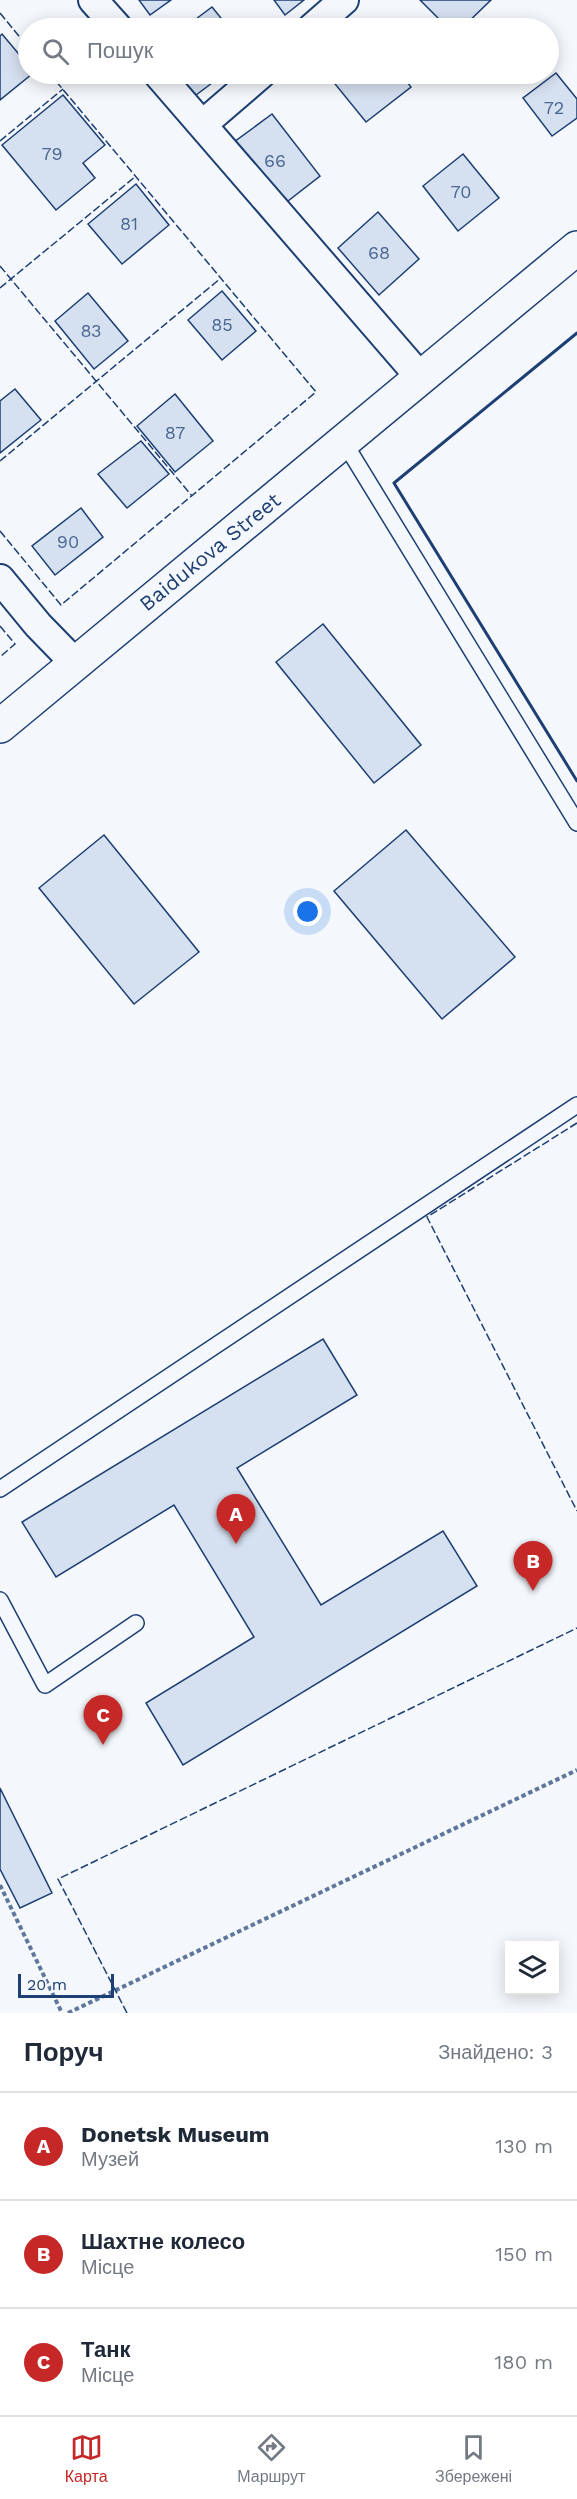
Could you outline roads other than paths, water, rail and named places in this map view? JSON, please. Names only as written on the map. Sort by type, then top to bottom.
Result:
[{"type":"main road","name":"Baidukova Street","points":[[0,726],[577,248]]},
{"type":"street","points":[[93,0],[109,18]]},
{"type":"street","points":[[323,18],[344,0]]},
{"type":"street","points":[[167,84],[421,378]]},
{"type":"street","points":[[203,124],[249,84]]},
{"type":"street","points":[[0,579],[38,625],[75,663]]},
{"type":"lane","points":[[344,442],[577,823]]},
{"type":"lane","points":[[0,1489],[577,1105]]},
{"type":"lane","points":[[0,1600],[45,1685],[136,1623]]},
{"type":"place","name":"Donetsk Museum","points":[[236,1544]]},
{"type":"place","name":"Шахтне колесо","points":[[533,1591]]},
{"type":"place","name":"Танк","points":[[103,1745]]}]
